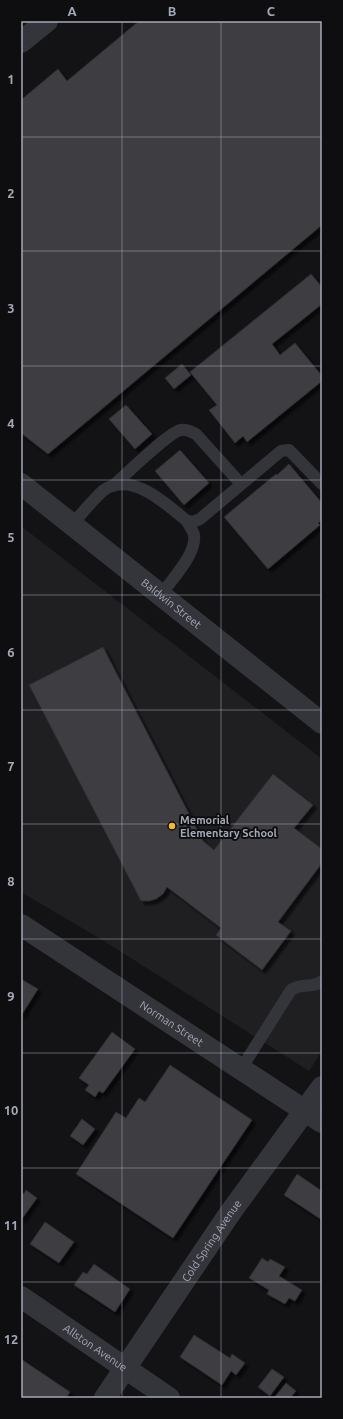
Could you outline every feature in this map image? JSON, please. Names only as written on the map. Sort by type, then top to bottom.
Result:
[{"type":"street","points":[[24,36],[46,21]]},
{"type":"street","name":"Baldwin Street","points":[[21,484],[322,723]]},
{"type":"street","name":"Norman Street","points":[[21,925],[314,1116]]},
{"type":"street","name":"Cold Spring Avenue","points":[[105,1398],[230,1214],[314,1116],[322,1087]]},
{"type":"street","name":"Allston Avenue","points":[[21,1297],[169,1398]]},
{"type":"lane","points":[[72,524],[103,491],[113,486],[169,436],[180,430],[188,430],[196,434],[241,484]]},
{"type":"lane","points":[[187,521],[193,522],[200,519],[281,451],[290,450],[322,484]]},
{"type":"lane","points":[[113,486],[124,484],[135,486],[161,501],[187,521],[194,536],[190,555],[161,595]]},
{"type":"lane","points":[[241,1069],[291,990],[298,985],[318,984],[322,981]]},
{"type":"shaded area","name":"Memorial Elementary School","points":[[21,526],[322,759],[322,1051],[309,1071],[104,941],[21,892]]},
{"type":"building","points":[[139,21],[322,21],[322,225],[48,454],[21,433],[21,100],[58,69],[67,81]]},
{"type":"building","points":[[311,274],[322,287],[322,304],[272,344],[280,355],[295,343],[322,376],[322,381],[247,442],[243,436],[235,443],[209,410],[217,405],[190,372]]},
{"type":"building","points":[[182,364],[191,375],[174,389],[165,378]]},
{"type":"building","points":[[126,405],[152,434],[135,449],[109,419]]},
{"type":"building","points":[[180,450],[209,483],[184,505],[155,471]]},
{"type":"building","points":[[289,464],[322,503],[322,520],[318,523],[320,525],[268,569],[224,517]]},
{"type":"building","points":[[103,647],[203,841],[214,850],[273,774],[313,805],[294,828],[322,849],[322,863],[278,922],[291,931],[262,970],[216,935],[221,928],[167,887],[163,894],[156,899],[141,901],[29,685]]},
{"type":"building","points":[[21,979],[38,989],[21,1016]]},
{"type":"building","points":[[112,1032],[135,1049],[103,1093],[99,1091],[95,1097],[85,1090],[89,1085],[79,1078]]},
{"type":"building","points":[[170,1065],[252,1120],[173,1238],[76,1174],[116,1112],[126,1118],[139,1098],[145,1102]]},
{"type":"building","points":[[82,1119],[95,1129],[83,1145],[70,1136]]},
{"type":"building","points":[[297,1174],[322,1191],[322,1220],[284,1195]]},
{"type":"building","points":[[26,1190],[37,1198],[21,1220],[21,1192],[24,1194]]},
{"type":"building","points":[[45,1222],[74,1242],[59,1263],[30,1244]]},
{"type":"building","points":[[262,1258],[268,1262],[270,1259],[285,1267],[279,1276],[302,1290],[295,1301],[289,1298],[285,1304],[267,1294],[269,1290],[249,1278]]},
{"type":"building","points":[[94,1264],[130,1289],[115,1312],[74,1285],[83,1272],[87,1274]]},
{"type":"building","points":[[194,1335],[230,1358],[232,1354],[245,1363],[236,1375],[231,1371],[222,1385],[180,1357]]},
{"type":"building","points":[[21,1359],[70,1392],[66,1398],[21,1398]]},
{"type":"building","points":[[272,1369],[284,1377],[270,1396],[258,1387]]},
{"type":"building","points":[[286,1383],[296,1391],[290,1398],[274,1398]]},
{"type":"place","name":"Memorial Elementary School","points":[[172,826]]}]
